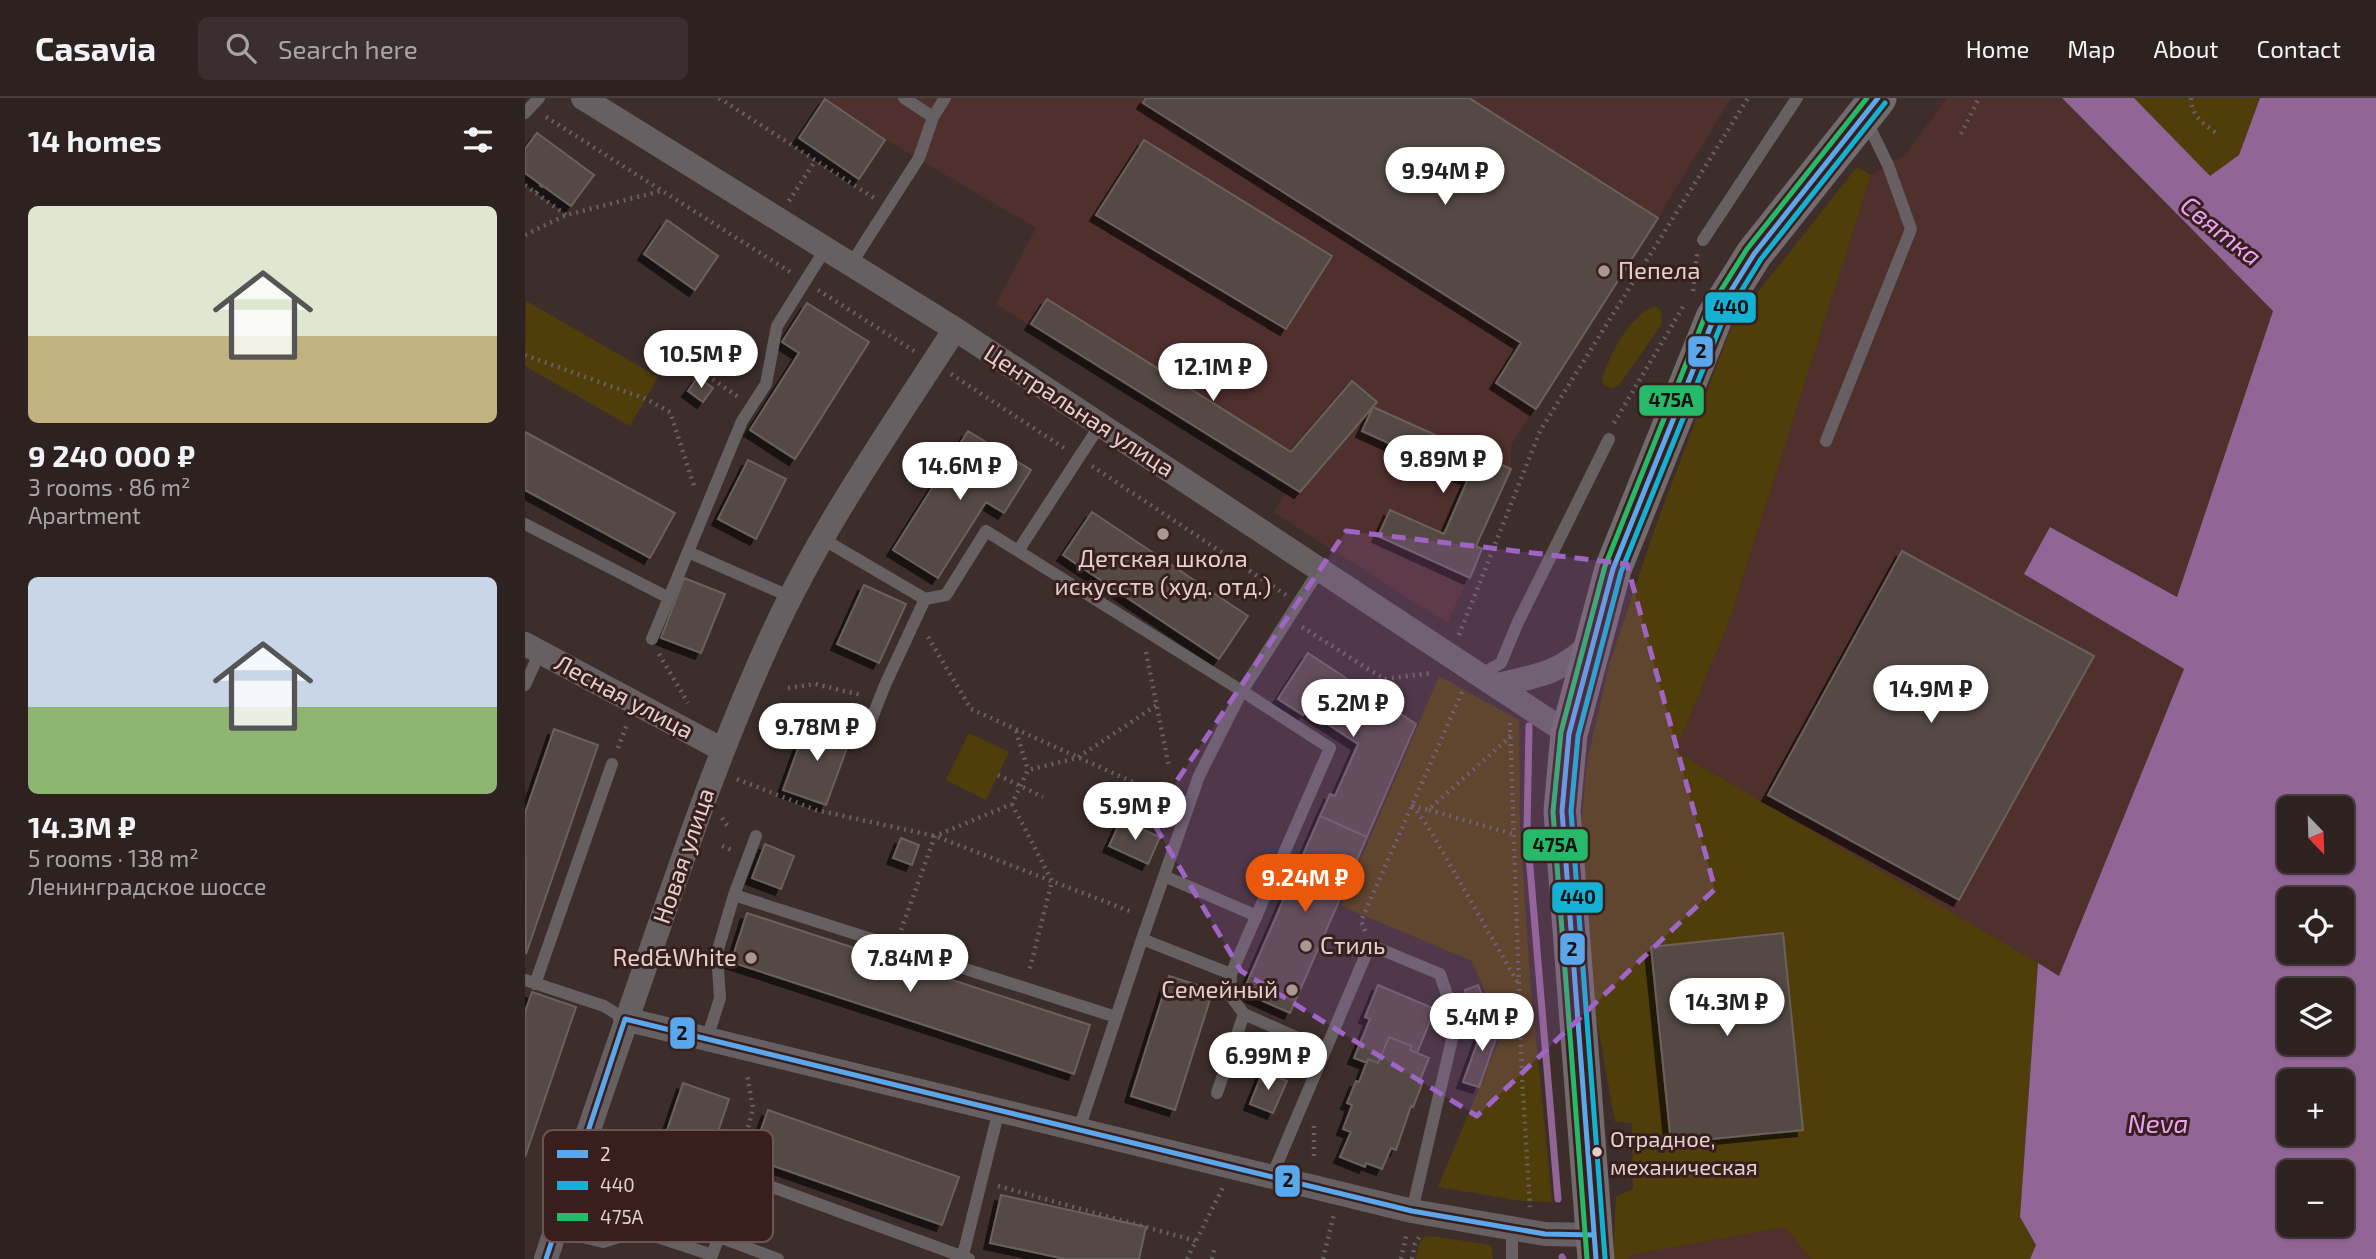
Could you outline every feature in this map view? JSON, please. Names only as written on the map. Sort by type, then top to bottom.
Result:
[{"type":"main road","points":[[1595,1247],[1562,811],[1569,734],[1613,569],[1714,318],[1754,254],[1871,107]]},
{"type":"street","name":"Центральная улица","points":[[583,98],[955,329],[1320,569],[1447,663],[1488,680],[1569,734]]},
{"type":"street","name":"Новая улица","points":[[588,1130],[713,754],[821,538],[955,329]]},
{"type":"street","points":[[1488,680],[1537,677],[1578,656],[1594,639]]},
{"type":"street","name":"Лесная улица","points":[[533,648],[635,703],[713,754]]},
{"type":"street","points":[[625,1019],[1412,1211],[1545,1234],[1595,1247]]},
{"type":"street","name":"Новая улица","points":[[546,1259],[551,1242]]},
{"type":"lane","points":[[904,98],[933,117]]},
{"type":"lane","points":[[851,264],[919,158],[933,117],[945,98]]},
{"type":"lane","points":[[1703,240],[1797,98]]},
{"type":"lane","points":[[1826,441],[1911,229],[1871,107]]},
{"type":"lane","points":[[652,639],[742,421],[766,384],[777,326],[826,248]]},
{"type":"lane","points":[[1018,551],[1100,425]]},
{"type":"lane","points":[[1488,680],[1501,663],[1518,622],[1609,439]]},
{"type":"lane","points":[[525,524],[669,598]]},
{"type":"lane","points":[[821,538],[925,599],[946,595],[986,531],[1330,748],[1231,974],[1230,995],[1244,1014],[1325,1050]]},
{"type":"lane","points":[[688,552],[791,597]]},
{"type":"lane","points":[[1079,1129],[1199,776],[1242,691],[1320,569]]},
{"type":"lane","points":[[868,728],[925,599]]},
{"type":"lane","points":[[525,685],[533,648]]},
{"type":"lane","points":[[612,764],[530,982],[604,1006],[625,1019]]},
{"type":"lane","points":[[707,1040],[720,998],[717,953],[755,836]]},
{"type":"lane","points":[[1164,876],[1257,916]]},
{"type":"lane","points":[[734,895],[1116,1017]]},
{"type":"lane","points":[[1142,939],[1231,974]]},
{"type":"lane","points":[[1272,1176],[1370,945],[1440,974],[1456,1022],[1412,1211]]},
{"type":"lane","points":[[1217,1093],[1244,1014]]},
{"type":"lane","points":[[773,1187],[964,1258],[980,1181],[999,1110]]},
{"type":"lane","points":[[1512,1228],[1512,1259]]},
{"type":"lane","points":[[672,1242],[712,1255],[717,1242]]},
{"type":"lane","points":[[732,1242],[778,1259]]},
{"type":"path","points":[[719,98],[887,207]]},
{"type":"path","points":[[1447,663],[1539,431],[1748,98]]},
{"type":"path","points":[[1961,134],[1979,98]]},
{"type":"path","points":[[2191,98],[2191,107],[2198,119],[2216,133]]},
{"type":"path","points":[[531,106],[1079,457],[1298,603]]},
{"type":"path","points":[[785,208],[815,161]]},
{"type":"path","points":[[525,184],[566,215]]},
{"type":"path","points":[[537,193],[542,185]]},
{"type":"path","points":[[525,235],[566,215],[662,191]]},
{"type":"path","points":[[1609,439],[1615,421],[1694,289],[1696,257],[1703,240]]},
{"type":"path","points":[[525,355],[646,398],[670,412],[703,513]]},
{"type":"path","points":[[707,375],[751,406]]},
{"type":"path","points":[[916,618],[971,709],[1189,807]]},
{"type":"path","points":[[1289,619],[1384,679],[1447,663]]},
{"type":"path","points":[[1141,627],[1169,767]]},
{"type":"path","points":[[652,639],[701,724],[713,754],[816,810],[935,836],[1150,919]]},
{"type":"path","points":[[1370,945],[1361,920],[1466,684],[1447,663]]},
{"type":"path","points":[[788,688],[815,684],[879,700]]},
{"type":"path","points":[[612,764],[635,703]]},
{"type":"path","points":[[1028,770],[1077,758],[1157,705]]},
{"type":"path","points":[[1510,710],[1530,1209]]},
{"type":"path","points":[[895,947],[935,836],[1012,804],[1028,770],[1016,730]]},
{"type":"path","points":[[1428,810],[1510,736]]},
{"type":"path","points":[[998,775],[1043,797]]},
{"type":"path","points":[[1012,804],[1052,881],[1025,988]]},
{"type":"path","points":[[1413,806],[1513,834]]},
{"type":"path","points":[[1413,806],[1430,830],[1520,986]]},
{"type":"path","points":[[736,1046],[750,1082],[753,1109],[747,1130]]},
{"type":"path","points":[[1187,1259],[1228,1177]]},
{"type":"path","points":[[980,1181],[1196,1241]]},
{"type":"path","points":[[1323,1259],[1339,1193]]},
{"type":"path","points":[[1212,1259],[1215,1246]]},
{"type":"highlighted area","points":[[1346,531],[1627,564],[1715,889],[1477,1116],[1241,971],[1151,819]]},
{"type":"shaded area","points":[[824,98],[1731,98],[1658,218],[1511,445],[1511,469],[1476,546],[1482,549],[1447,623],[1273,512],[1289,489],[996,304],[1036,228],[886,140],[859,179],[799,138]]},
{"type":"shaded area","points":[[1947,98],[2062,98],[2273,311],[2177,597],[2051,527],[2024,574],[2184,669],[2059,977],[1675,751],[1727,627],[1871,175],[1906,154]]},
{"type":"shaded area","points":[[2134,98],[2260,98],[2239,155],[2210,177]]},
{"type":"shaded area","points":[[1857,167],[1871,175],[1727,627],[1675,751],[2038,963],[2020,1217],[2036,1245],[2030,1259],[1811,1259],[1785,1227],[1629,1255],[1629,1259],[1613,1259],[1616,1197],[1633,1189],[1632,1123],[1615,1122],[1598,1027],[1588,943],[1581,828],[1587,762],[1609,665],[1655,528],[1732,325]]},
{"type":"shaded area","points":[[526,301],[658,377],[630,426],[525,366]]},
{"type":"shaded area","points":[[1655,306],[1661,311],[1662,324],[1619,385],[1612,388],[1605,386],[1602,379],[1622,337],[1637,318]]},
{"type":"shaded area","points":[[1439,676],[1519,720],[1520,827],[1530,978],[1552,1202],[1522,1201],[1438,1187],[1502,1033],[1472,961],[1341,906]]},
{"type":"shaded area","points":[[969,733],[1009,752],[986,800],[946,780]]},
{"type":"shaded area","points":[[1786,1227],[1811,1259],[1629,1259],[1628,1255]]},
{"type":"shaded area","points":[[1424,1237],[1491,1245],[1493,1259],[1416,1259]]},
{"type":"water","name":"Neva","points":[[2062,98],[2134,98],[2210,176],[2239,155],[2260,98],[2376,98],[2376,1259],[2030,1259],[2036,1245],[2020,1217],[2038,963],[2059,976],[2184,669],[2024,574],[2050,527],[2177,597],[2273,311]]},
{"type":"building","points":[[1146,98],[1469,98],[1658,218],[1536,409],[1496,383],[1521,343],[1143,103]]},
{"type":"building","points":[[825,99],[885,140],[859,179],[799,138]]},
{"type":"building","points":[[537,133],[594,175],[571,206],[525,173],[525,149]]},
{"type":"building","points":[[1144,140],[1332,256],[1286,329],[1096,215]]},
{"type":"building","points":[[667,220],[718,256],[695,290],[644,254]]},
{"type":"building","points":[[1047,299],[1291,452],[1352,381],[1377,402],[1300,492],[1031,324]]},
{"type":"building","points":[[807,303],[869,342],[795,459],[750,430],[799,353],[782,342]]},
{"type":"building","points":[[698,377],[713,388],[703,402],[688,391]]},
{"type":"building","points":[[1373,407],[1511,469],[1476,546],[1482,549],[1470,578],[1378,536],[1390,510],[1444,534],[1468,479],[1362,431]]},
{"type":"building","points":[[968,431],[1031,470],[1004,513],[986,502],[938,578],[893,550]]},
{"type":"building","points":[[525,432],[675,513],[650,558],[525,490]]},
{"type":"building","points":[[748,460],[786,479],[756,539],[718,519]]},
{"type":"building","points":[[1092,512],[1248,616],[1219,659],[1063,555]]},
{"type":"building","points":[[1902,551],[2094,656],[1959,900],[1768,795]]},
{"type":"building","points":[[684,578],[725,594],[701,653],[661,638]]},
{"type":"building","points":[[864,585],[906,604],[879,663],[837,644]]},
{"type":"building","points":[[1308,653],[1416,724],[1367,837],[1320,816],[1330,794],[1335,796],[1358,744],[1306,710],[1303,715],[1278,699]]},
{"type":"building","points":[[808,721],[851,737],[826,805],[783,790]]},
{"type":"building","points":[[554,729],[598,745],[526,954],[525,813]]},
{"type":"building","points":[[1320,816],[1367,837],[1290,1013],[1243,992]]},
{"type":"building","points":[[1121,820],[1160,837],[1148,864],[1109,846]]},
{"type":"building","points":[[901,838],[919,845],[912,865],[893,858]]},
{"type":"building","points":[[765,844],[794,856],[781,889],[752,878]]},
{"type":"building","points":[[747,913],[1090,1025],[1074,1074],[731,962]]},
{"type":"building","points":[[1783,933],[1803,1130],[1671,1143],[1651,947]]},
{"type":"building","points":[[1169,976],[1213,990],[1175,1110],[1131,1096]]},
{"type":"building","points":[[1378,985],[1435,1009],[1417,1053],[1410,1050],[1412,1046],[1389,1037],[1378,1063],[1368,1059],[1367,1063],[1354,1058],[1370,1019],[1365,1017]]},
{"type":"building","points":[[1478,985],[1488,1010],[1476,1015],[1465,1004],[1465,990]]},
{"type":"building","points":[[532,992],[576,1007],[525,1157],[525,1012]]},
{"type":"building","points":[[1492,1014],[1498,1033],[1479,1087],[1463,1082],[1487,1016]]},
{"type":"building","points":[[1389,1037],[1412,1046],[1410,1050],[1429,1058],[1419,1083],[1422,1084],[1413,1107],[1411,1106],[1396,1150],[1391,1148],[1382,1169],[1366,1163],[1365,1167],[1340,1157],[1351,1132],[1343,1129],[1352,1105],[1347,1103],[1368,1059],[1378,1063]]},
{"type":"building","points":[[1263,1071],[1287,1081],[1273,1113],[1250,1104]]},
{"type":"building","points":[[683,1083],[729,1099],[718,1130],[667,1130]]},
{"type":"building","points":[[768,1110],[959,1177],[942,1225],[773,1166],[773,1130],[761,1130]]},
{"type":"building","points":[[1001,1195],[1146,1227],[1139,1259],[1065,1259],[990,1243]]},
{"type":"waterway","points":[[1529,726],[1527,832],[1558,1199]]},
{"type":"transit line","name":"475А","points":[[1587,1259],[1553,812],[1561,732],[1605,566],[1706,314],[1747,249],[1867,98]]},
{"type":"transit line","name":"2","points":[[1596,1259],[1562,811],[1569,734],[1613,569],[1714,318],[1754,254],[1878,98]]},
{"type":"transit line","name":"440","points":[[1605,1258],[1571,811],[1578,736],[1621,572],[1722,322],[1761,259],[1885,103]]},
{"type":"transit line","name":"2","points":[[588,1130],[625,1019],[1412,1211],[1545,1234],[1594,1235]]},
{"type":"transit line","name":"2","points":[[546,1259],[552,1242]]},
{"type":"place","name":"Пепела","points":[[1604,271]]},
{"type":"place","name":"Детская школа искусств (худ. отд.)","points":[[1163,534]]},
{"type":"place","name":"Стиль","points":[[1306,946]]},
{"type":"place","name":"Red&White","points":[[751,958]]},
{"type":"place","name":"Семейный","points":[[1292,990]]},
{"type":"place","name":"Отрадное, механическая","points":[[1597,1152]]},
{"type":"water label","name":"Святка","points":[[2221,231]]}]
